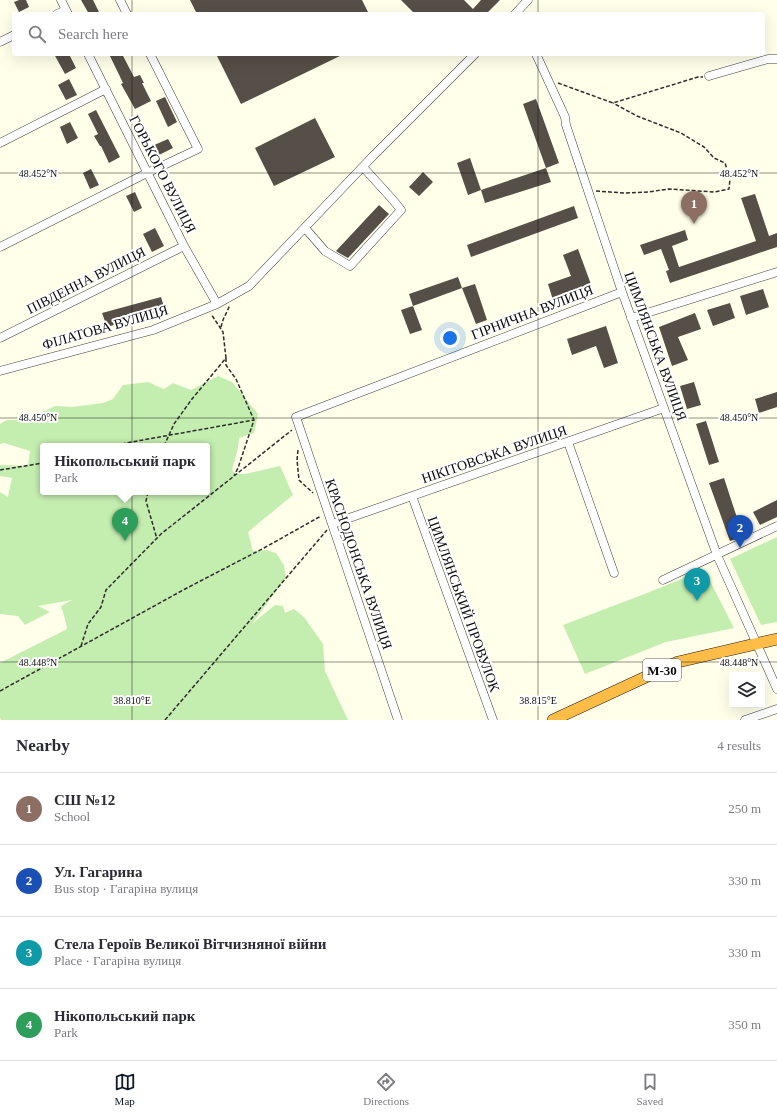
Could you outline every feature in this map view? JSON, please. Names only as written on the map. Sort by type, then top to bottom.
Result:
[{"type":"highway","name":"М-30","points":[[553,720],[678,662],[777,640]]},
{"type":"street","points":[[61,0],[67,12]]},
{"type":"street","points":[[120,0],[126,12]]},
{"type":"street","points":[[517,12],[528,0]]},
{"type":"street","points":[[0,42],[12,36]]},
{"type":"street","name":"ГОРЬКОГО ВУЛИЦЯ","points":[[89,56],[184,246],[217,304]]},
{"type":"street","points":[[0,247],[198,149],[151,56]]},
{"type":"street","name":"ФІЛАТОВА ВУЛИЦЯ","points":[[0,371],[153,330],[217,304],[250,286],[363,167],[473,56]]},
{"type":"street","name":"ЦИМЛЯНСЬКА ВУЛИЦЯ","points":[[537,56],[565,117],[566,125],[631,318],[717,555],[777,688]]},
{"type":"street","points":[[708,76],[768,59],[777,59]]},
{"type":"street","points":[[0,143],[106,89]]},
{"type":"street","points":[[305,228],[325,251],[350,266],[401,210],[363,167]]},
{"type":"street","name":"ПІВДЕННА ВУЛИЦЯ","points":[[0,338],[184,246]]},
{"type":"street","points":[[631,318],[777,272]]},
{"type":"street","name":"ГІРНИЧНА ВУЛИЦЯ","points":[[297,421],[622,292]]},
{"type":"street","name":"НІКІТОВСЬКА ВУЛИЦЯ","points":[[332,524],[664,408]]},
{"type":"street","name":"КРАСНОДОНСЬКА ВУЛИЦЯ","points":[[297,421],[398,720]]},
{"type":"street","points":[[568,442],[614,573]]},
{"type":"street","name":"ЦИМЛЯНСЬКИЙ ПРОВУЛОК","points":[[412,496],[493,720]]},
{"type":"street","points":[[663,580],[777,526]]},
{"type":"street","points":[[745,720],[777,709]]},
{"type":"path","points":[[613,103],[698,77],[708,76]]},
{"type":"path","points":[[548,79],[613,103],[637,116],[681,133],[704,147],[714,158],[724,163],[730,179],[729,189],[714,192],[669,189],[624,193],[588,190]]},
{"type":"path","points":[[221,327],[232,295]]},
{"type":"path","points":[[207,308],[221,327],[223,332],[226,365],[236,379],[254,420],[234,476]]},
{"type":"path","points":[[165,443],[174,424],[192,399],[226,358]]},
{"type":"path","points":[[126,443],[254,420]]},
{"type":"path","points":[[81,646],[88,624],[101,607],[106,590],[157,539],[234,476],[297,421]]},
{"type":"path","points":[[299,445],[299,480],[313,493],[322,494]]},
{"type":"path","points":[[0,470],[40,463]]},
{"type":"path","points":[[147,495],[146,501],[157,539]]},
{"type":"path","points":[[0,691],[328,512]]},
{"type":"path","points":[[165,720],[332,524]]},
{"type":"green space","points":[[218,376],[232,382],[258,414],[254,433],[239,438],[232,470],[236,474],[245,474],[280,466],[293,495],[248,532],[253,551],[266,550],[276,553],[284,565],[286,578],[252,624],[275,605],[283,606],[285,613],[294,609],[304,617],[323,644],[325,671],[348,720],[1,720],[0,663],[67,629],[61,606],[72,600],[38,606],[50,612],[25,625],[18,616],[0,614],[0,492],[8,497],[12,478],[0,476],[0,465],[28,466],[30,451],[4,443],[0,444],[0,424],[7,420],[26,420],[55,406],[72,407],[103,403],[113,399],[123,385],[148,382],[164,389],[173,383],[191,390]]},
{"type":"green space","points":[[777,537],[777,622],[761,625],[730,559]]},
{"type":"green space","points":[[699,572],[708,577],[734,628],[666,642],[585,674],[563,625]]},
{"type":"building","points":[[26,0],[29,7],[19,12],[14,2]]},
{"type":"building","points":[[81,0],[93,0],[99,12],[88,12]]},
{"type":"building","points":[[190,0],[362,0],[368,12],[196,12]]},
{"type":"building","points":[[401,0],[464,0],[473,9],[481,0],[500,0],[488,12],[413,12]]},
{"type":"building","points":[[55,56],[70,56],[76,68],[65,74]]},
{"type":"building","points":[[110,56],[123,56],[134,77],[140,75],[144,83],[142,83],[151,101],[135,109],[121,84],[123,83]]},
{"type":"building","points":[[217,56],[340,56],[241,104]]},
{"type":"building","points":[[69,79],[77,95],[66,100],[58,85]]},
{"type":"building","points":[[165,97],[177,122],[168,127],[156,101]]},
{"type":"building","points":[[536,99],[559,163],[546,168],[523,104]]},
{"type":"building","points":[[96,110],[120,157],[109,163],[101,146],[94,136],[98,134],[88,114]]},
{"type":"building","points":[[315,118],[335,157],[274,186],[255,148]]},
{"type":"building","points":[[70,122],[78,138],[67,144],[60,127]]},
{"type":"building","points":[[168,139],[173,148],[157,156],[152,146]]},
{"type":"building","points":[[470,158],[481,190],[468,195],[457,163]]},
{"type":"building","points":[[546,168],[551,182],[485,203],[481,190]]},
{"type":"building","points":[[91,169],[99,185],[90,189],[83,173]]},
{"type":"building","points":[[423,172],[433,182],[419,196],[409,187]]},
{"type":"building","points":[[135,192],[142,208],[134,212],[126,196]]},
{"type":"building","points":[[755,194],[769,236],[777,233],[777,247],[670,283],[666,271],[669,270],[661,249],[644,255],[640,245],[685,230],[688,240],[672,246],[679,267],[756,241],[741,198]]},
{"type":"building","points":[[379,205],[389,214],[348,258],[336,251]]},
{"type":"building","points":[[574,206],[578,218],[471,257],[467,245]]},
{"type":"building","points":[[155,228],[164,246],[152,252],[143,234]]},
{"type":"building","points":[[578,249],[592,287],[553,300],[548,284],[571,276],[563,255]]},
{"type":"building","points":[[458,277],[462,288],[413,306],[409,294]]},
{"type":"building","points":[[475,284],[487,320],[476,324],[462,288]]},
{"type":"building","points":[[763,289],[769,307],[746,315],[740,296]]},
{"type":"building","points":[[161,297],[165,310],[107,327],[102,313]]},
{"type":"building","points":[[730,303],[735,318],[713,326],[707,310]]},
{"type":"building","points":[[413,306],[422,330],[410,334],[401,310]]},
{"type":"building","points":[[695,313],[701,329],[678,337],[688,360],[672,366],[659,327]]},
{"type":"building","points":[[606,326],[618,363],[604,368],[596,346],[572,355],[567,339]]},
{"type":"building","points":[[694,382],[701,405],[687,409],[680,386]]},
{"type":"building","points":[[777,392],[777,407],[759,413],[755,399]]},
{"type":"building","points":[[706,421],[719,462],[709,465],[696,424]]},
{"type":"building","points":[[724,478],[743,536],[730,541],[709,483]]},
{"type":"building","points":[[777,500],[777,517],[760,525],[753,512]]},
{"type":"place","name":"СШ №12","points":[[694,224]]},
{"type":"place","name":"Нікопольський парк","points":[[125,541]]},
{"type":"place","name":"Ул. Гагарина","points":[[740,548]]},
{"type":"place","name":"Стела Героїв Великої Вітчизняної війни","points":[[697,601]]}]
